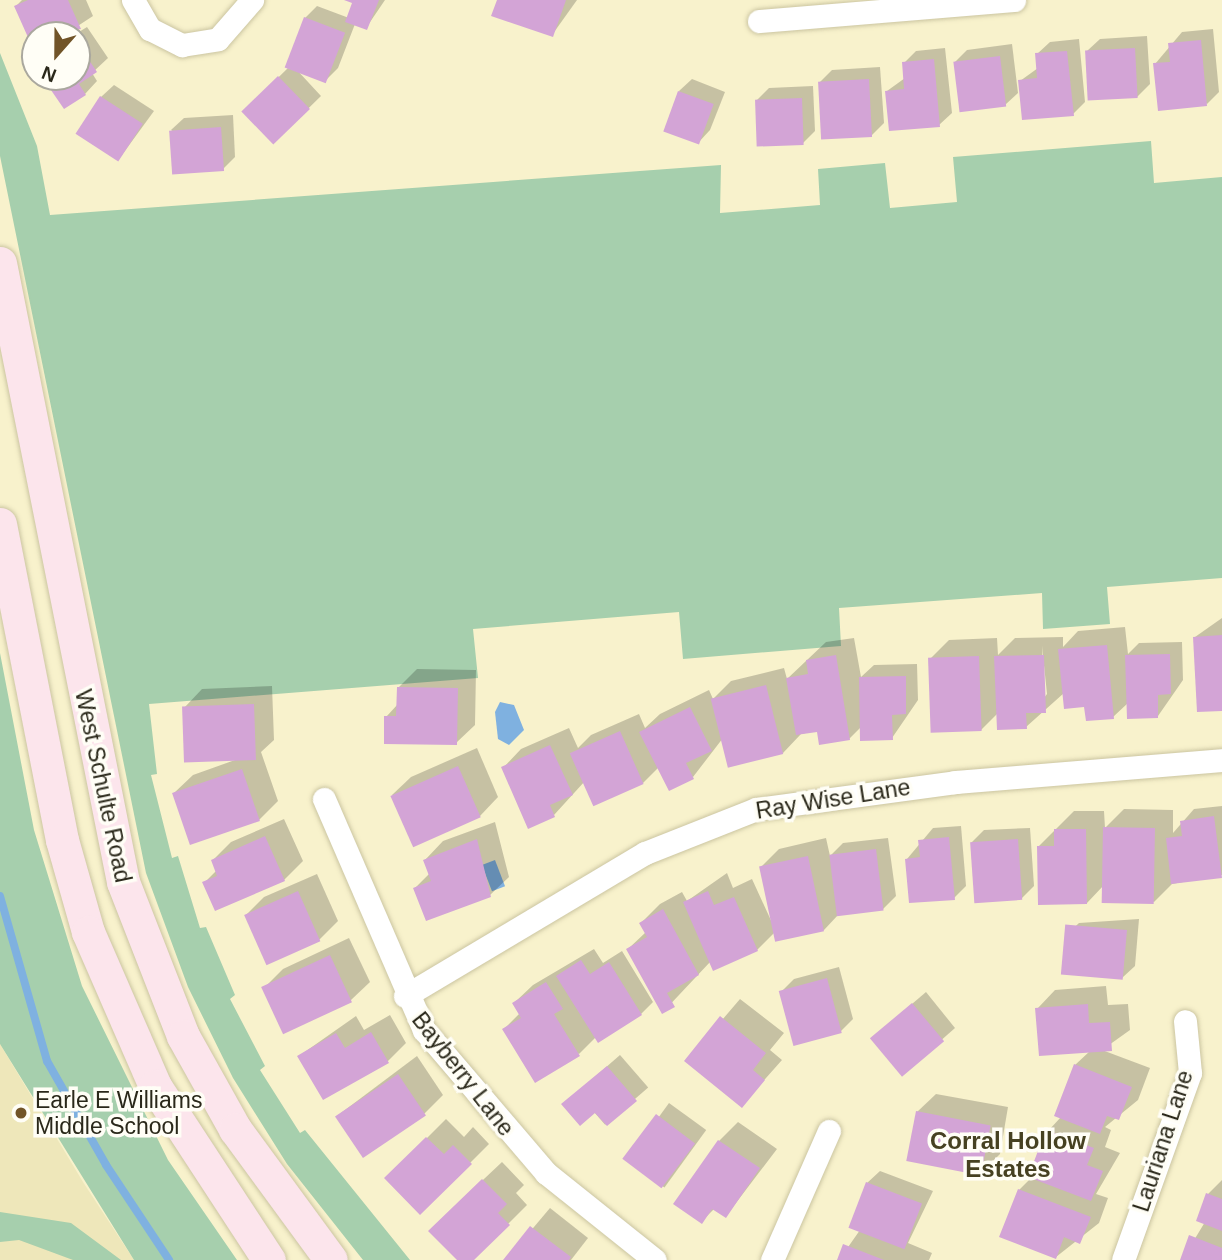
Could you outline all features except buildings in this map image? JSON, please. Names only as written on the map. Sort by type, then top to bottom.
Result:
[{"type":"main road","name":"West Schulte Road","points":[[0,262],[122,882],[183,1036],[234,1129],[331,1260]]},
{"type":"main road","name":"West Schulte Road","points":[[0,524],[62,840],[88,932],[155,1086],[268,1260]]},
{"type":"street","points":[[133,0],[150,29],[183,45],[218,39],[253,0]]},
{"type":"street","points":[[759,21],[1014,0]]},
{"type":"street","name":"Ray Wise Lane","points":[[405,996],[645,853],[756,809],[955,782],[1222,760]]},
{"type":"street","name":"Bayberry Lane","points":[[324,799],[405,996],[424,1030],[501,1127],[602,1222],[654,1260]]},
{"type":"street","name":"Lauriana Lane","points":[[1123,1260],[1190,1073],[1185,1021]]},
{"type":"street","points":[[772,1260],[829,1131]]},
{"type":"shaded area","name":"Earle E Williams Middle School","points":[[0,1044],[83,1182],[134,1260],[0,1260]]},
{"type":"green space","points":[[0,53],[37,146],[50,215],[721,165],[720,213],[820,205],[818,169],[885,163],[890,208],[957,202],[953,157],[1151,141],[1154,183],[1222,177],[1222,578],[1107,587],[1110,624],[1043,629],[1042,593],[839,608],[841,646],[683,659],[679,612],[473,629],[478,678],[149,704],[157,774],[151,775],[172,858],[178,856],[200,928],[206,927],[235,995],[230,999],[265,1066],[260,1070],[300,1133],[305,1130],[410,1260],[363,1260],[287,1164],[233,1078],[188,987],[146,873],[0,156]]},
{"type":"green space","points":[[0,653],[34,830],[82,986],[168,1160],[237,1260],[134,1260],[0,1044]]},
{"type":"green space","points":[[0,1212],[71,1223],[121,1260],[73,1260],[19,1240],[0,1242]]},
{"type":"water","points":[[500,702],[514,705],[524,730],[509,745],[498,739],[495,712]]},
{"type":"water","points":[[495,860],[505,886],[492,891],[482,865]]},
{"type":"waterway","points":[[0,896],[47,1061],[106,1165],[169,1260]]},
{"type":"place","name":"Earle E Williams Middle School","points":[[21,1113]]},
{"type":"district","name":"Corral Hollow Estates","points":[[1008,1155]]}]
